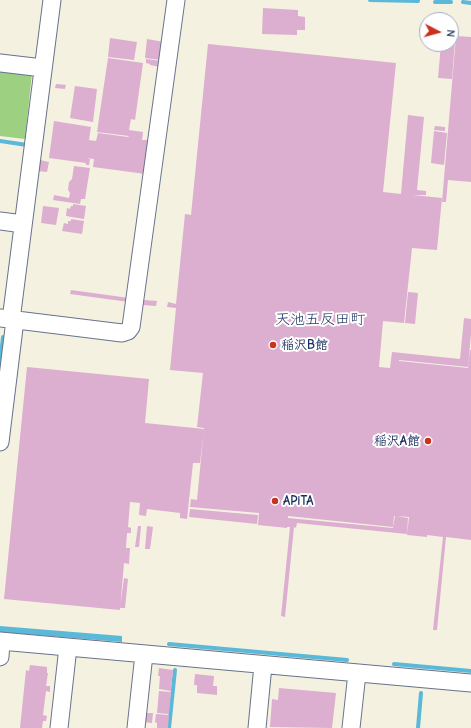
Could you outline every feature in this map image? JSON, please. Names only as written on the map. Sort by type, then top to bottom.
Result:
[{"type":"street","points":[[0,442],[9,319],[52,0]]},
{"type":"street","points":[[9,319],[122,333],[128,332],[131,327],[176,0]]},
{"type":"street","points":[[0,63],[43,68]]},
{"type":"street","points":[[0,221],[23,224]]},
{"type":"street","points":[[0,646],[68,647],[471,684]]},
{"type":"street","points":[[59,728],[68,647]]},
{"type":"street","points":[[136,728],[144,654]]},
{"type":"street","points":[[257,728],[263,665]]},
{"type":"street","points":[[351,728],[357,673]]},
{"type":"green space","points":[[0,70],[32,73],[25,139],[0,136]]},
{"type":"water","points":[[0,626],[122,636],[122,642],[0,632]]},
{"type":"building","points":[[263,8],[298,10],[298,16],[305,17],[305,30],[297,30],[297,35],[262,34]]},
{"type":"building","points":[[459,36],[471,37],[471,182],[448,180],[446,202],[442,202],[455,52],[459,52]]},
{"type":"building","points":[[110,38],[137,42],[134,60],[108,57]]},
{"type":"building","points":[[147,39],[164,42],[161,60],[145,58]]},
{"type":"building","name":"稲沢B館","points":[[208,44],[396,63],[383,192],[401,194],[408,115],[424,117],[417,190],[426,191],[426,195],[413,195],[442,198],[437,250],[412,248],[404,323],[383,321],[379,367],[390,368],[392,352],[460,359],[464,318],[471,319],[468,367],[399,360],[468,368],[471,350],[471,540],[446,537],[437,630],[433,630],[443,537],[407,535],[409,517],[397,516],[408,518],[407,534],[297,523],[296,528],[294,527],[285,617],[281,616],[290,527],[258,525],[259,513],[190,507],[191,499],[197,500],[204,428],[197,427],[203,373],[170,370],[176,308],[167,307],[168,302],[176,304],[185,214],[191,215]],"holes":[[[288,516],[393,527],[395,516],[393,528],[288,518]]]},
{"type":"building","points":[[440,52],[454,52],[452,79],[438,78]]},
{"type":"building","points":[[108,58],[143,63],[135,120],[131,119],[129,130],[143,132],[142,140],[149,140],[144,174],[93,167],[94,159],[86,158],[90,159],[89,165],[86,165],[86,163],[49,158],[54,121],[91,127],[89,140],[96,141],[98,133],[129,136],[97,132]]},
{"type":"building","points":[[146,59],[161,61],[160,67],[146,63]]},
{"type":"building","points":[[56,84],[66,85],[65,89],[55,88]]},
{"type":"building","points":[[75,86],[97,89],[93,122],[70,118]]},
{"type":"building","points":[[435,126],[445,127],[445,131],[434,130]]},
{"type":"building","points":[[434,131],[447,133],[444,165],[431,163]]},
{"type":"building","points":[[40,160],[49,162],[47,172],[38,171]]},
{"type":"building","points":[[74,166],[90,168],[85,199],[81,199],[80,204],[53,200],[54,195],[69,198],[69,182],[72,179]]},
{"type":"building","points":[[73,204],[86,206],[84,219],[66,216],[67,208],[70,209]]},
{"type":"building","points":[[43,206],[59,208],[56,225],[41,223]]},
{"type":"building","points":[[71,219],[84,221],[82,234],[62,231],[64,223],[68,224],[68,221],[71,221]]},
{"type":"building","points":[[71,290],[129,298],[129,302],[70,294]]},
{"type":"building","points":[[408,292],[418,293],[415,324],[405,323]]},
{"type":"building","points":[[144,300],[157,301],[156,306],[143,305]]},
{"type":"building","points":[[27,367],[149,379],[145,423],[204,429],[200,463],[193,463],[187,519],[180,518],[180,513],[147,509],[146,516],[139,515],[140,503],[130,502],[128,527],[131,528],[131,533],[127,533],[126,548],[130,548],[129,564],[124,563],[120,610],[4,599]]},
{"type":"building","points":[[190,509],[258,515],[257,524],[189,517]]},
{"type":"building","points":[[138,526],[141,526],[139,547],[135,547]]},
{"type":"building","points":[[147,526],[153,527],[150,549],[145,549]]},
{"type":"building","points":[[124,578],[128,579],[125,608],[120,608]]},
{"type":"building","points":[[30,665],[47,667],[48,673],[46,686],[50,686],[50,692],[46,691],[43,715],[47,716],[46,721],[43,721],[42,728],[20,728],[26,670],[29,671]]},
{"type":"building","points":[[159,668],[173,670],[171,691],[159,689]]},
{"type":"building","points":[[195,674],[214,676],[213,686],[217,686],[217,695],[197,693],[197,685],[194,685]]},
{"type":"building","points":[[279,688],[336,693],[332,728],[270,727],[272,699],[278,700]]},
{"type":"building","points":[[159,691],[171,692],[169,714],[157,713]]},
{"type":"building","points":[[144,713],[153,713],[152,723],[143,722]]},
{"type":"building","points":[[156,714],[169,715],[168,728],[157,728],[157,723],[155,722]]},
{"type":"waterway","points":[[370,0],[418,1]]},
{"type":"waterway","points":[[435,2],[451,2]]},
{"type":"waterway","points":[[463,2],[471,3]]},
{"type":"waterway","points":[[0,141],[27,145]]},
{"type":"waterway","points":[[0,365],[3,337]]},
{"type":"waterway","points":[[169,644],[347,660]]},
{"type":"waterway","points":[[394,664],[471,671]]},
{"type":"waterway","points":[[169,728],[175,670]]},
{"type":"waterway","points":[[418,728],[421,693]]},
{"type":"place","name":"稲沢B館","points":[[273,345]]},
{"type":"place","name":"稲沢A館","points":[[428,441]]},
{"type":"place","name":"APiTA","points":[[275,501]]},
{"type":"district","name":"天池五反田町","points":[[320,320]]}]
